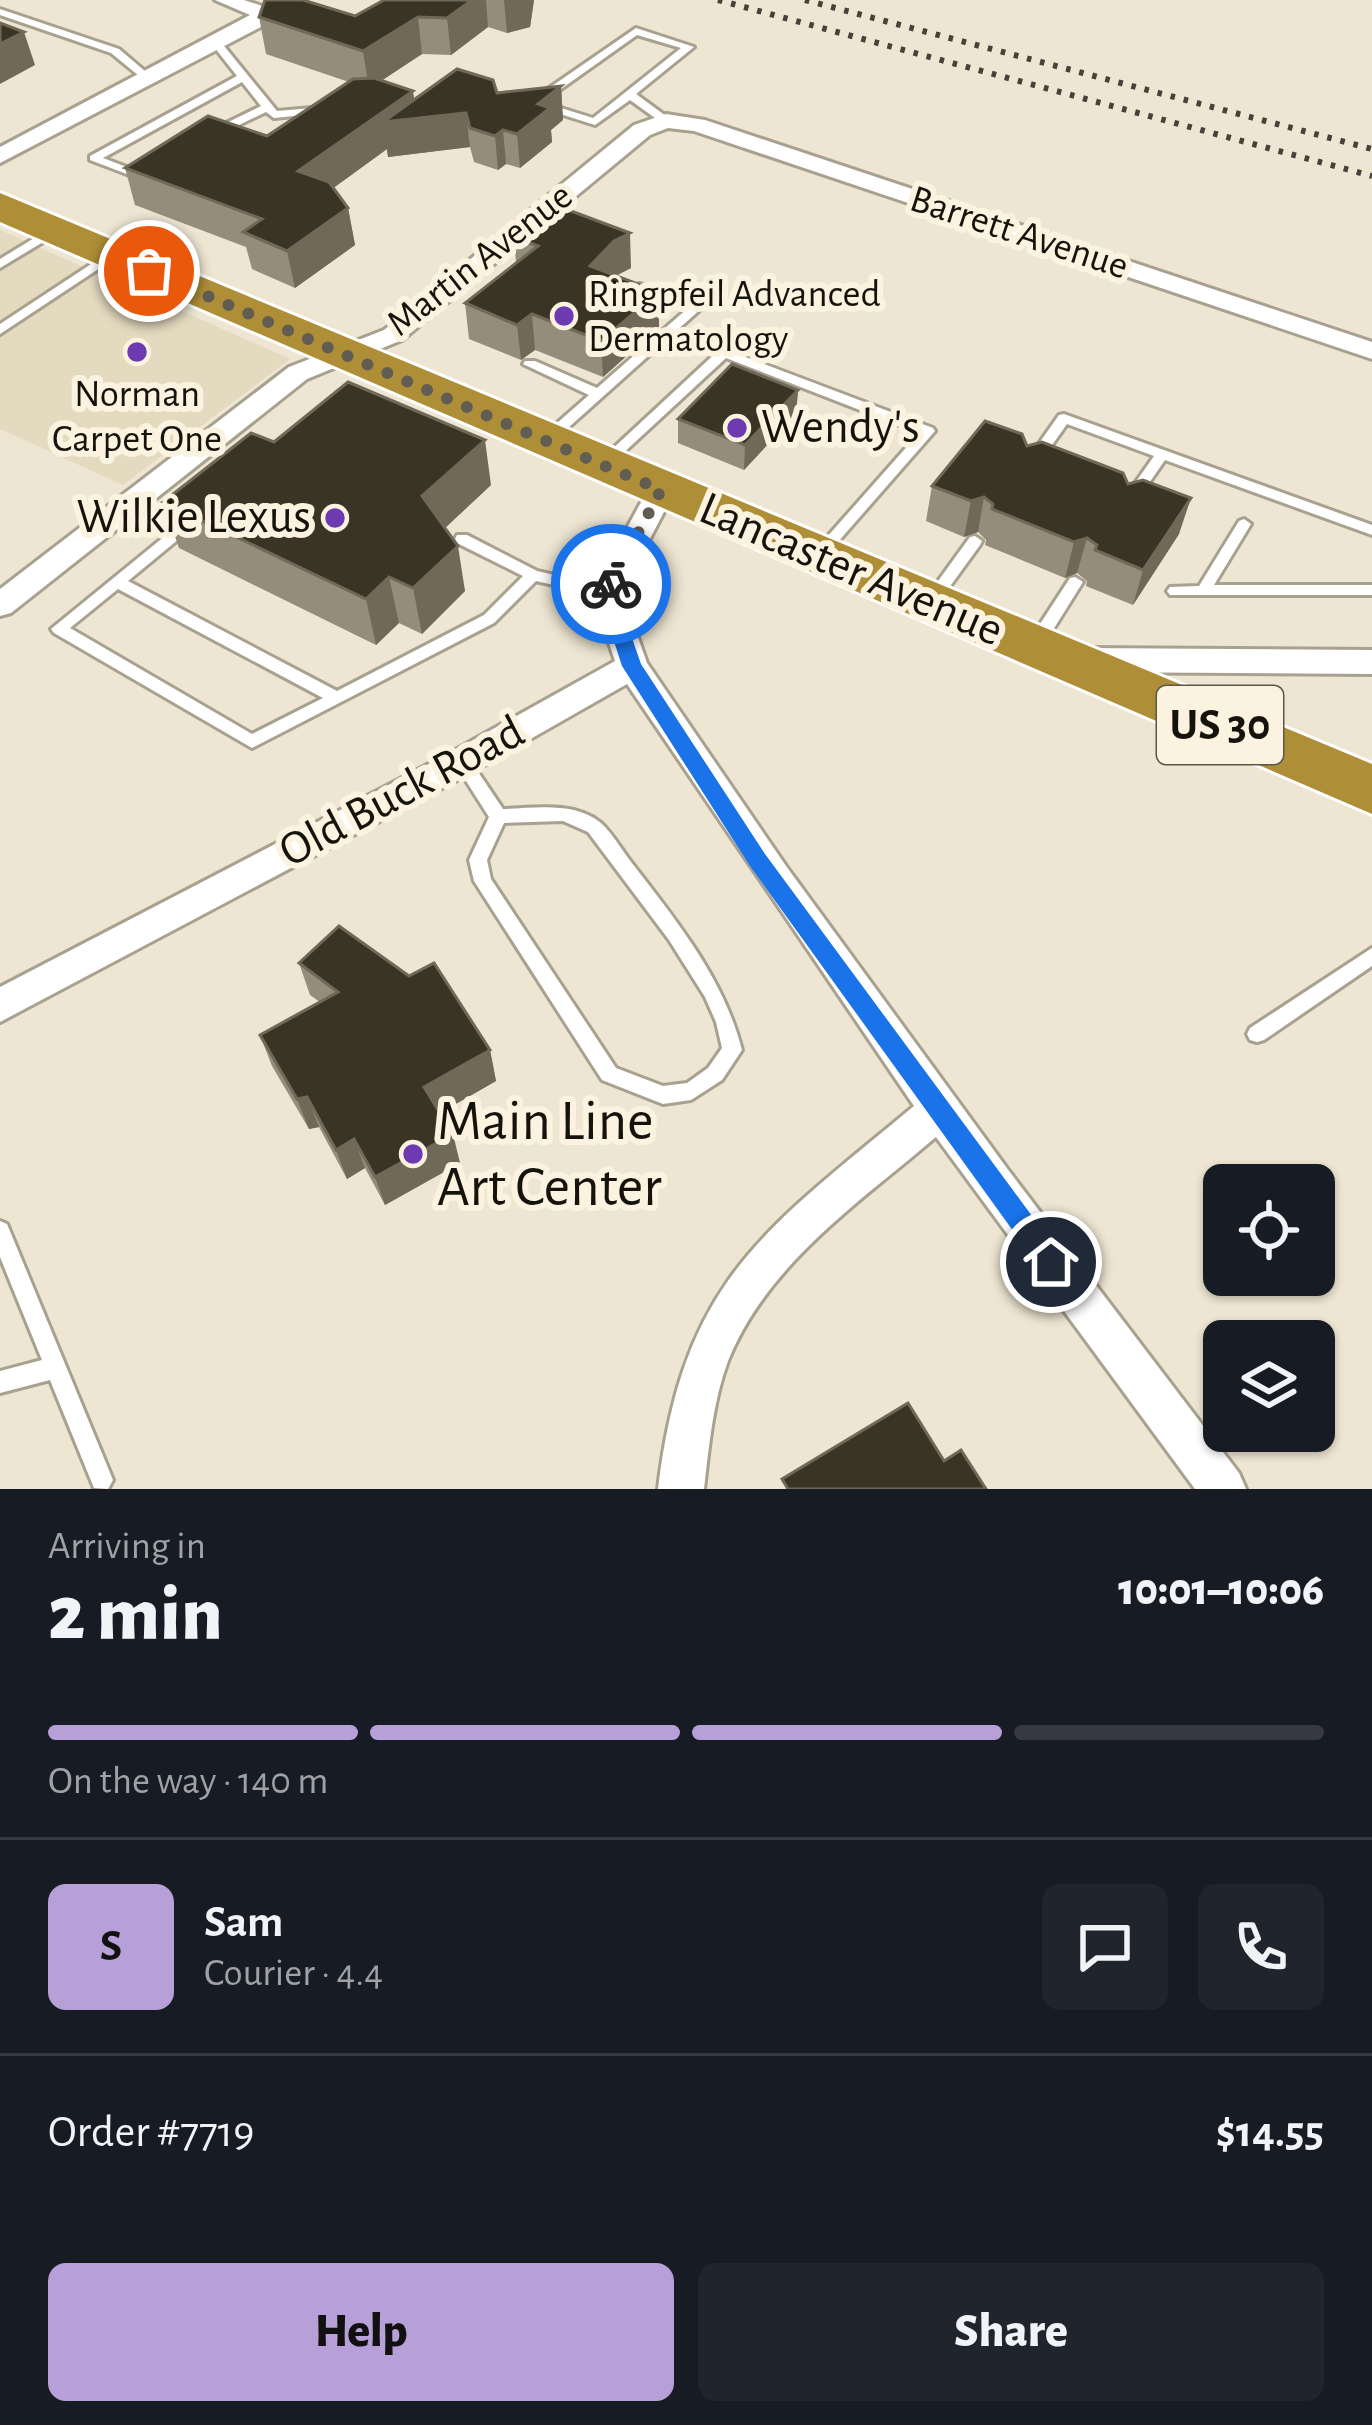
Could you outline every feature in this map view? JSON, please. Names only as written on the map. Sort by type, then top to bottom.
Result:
[{"type":"highway","name":"Lancaster Avenue","points":[[0,206],[359,369],[544,441],[1372,790]]},
{"type":"street","points":[[225,0],[268,15]]},
{"type":"street","points":[[0,156],[293,0]]},
{"type":"street","name":"Martin Avenue","points":[[0,605],[298,373],[359,369],[393,334],[470,283],[641,130],[666,121]]},
{"type":"street","name":"Barrett Avenue","points":[[666,121],[697,125],[1372,351]]},
{"type":"street","points":[[661,490],[607,592],[632,666],[758,860],[937,1111],[1222,1489]]},
{"type":"street","points":[[1052,653],[1372,662]]},
{"type":"street","name":"Old Buck Road","points":[[0,1006],[462,762],[632,666]]},
{"type":"street","points":[[681,1489],[690,1412],[722,1327],[785,1243],[937,1111]]},
{"type":"lane","points":[[0,12],[115,51],[148,78]]},
{"type":"lane","points":[[635,31],[689,47],[630,94],[595,122],[534,103],[635,31]]},
{"type":"lane","points":[[215,43],[274,115],[343,109]]},
{"type":"lane","points":[[152,164],[132,173],[94,158],[243,77]]},
{"type":"lane","points":[[630,94],[666,121]]},
{"type":"lane","points":[[209,135],[267,107]]},
{"type":"lane","points":[[0,264],[54,230]]},
{"type":"lane","points":[[0,330],[111,255]]},
{"type":"lane","points":[[544,441],[697,307],[623,282]]},
{"type":"lane","points":[[601,466],[724,353],[928,431],[817,556]]},
{"type":"lane","points":[[530,364],[599,394]]},
{"type":"lane","points":[[1024,474],[1064,418],[1372,530]]},
{"type":"lane","points":[[1123,512],[1162,454]]},
{"type":"lane","points":[[204,511],[59,629],[252,742],[489,619],[533,575]]},
{"type":"lane","points":[[1203,591],[1244,524]]},
{"type":"lane","points":[[461,539],[533,575],[607,592]]},
{"type":"lane","points":[[931,602],[975,541]]},
{"type":"lane","points":[[117,582],[337,698]]},
{"type":"lane","points":[[1052,653],[1075,582]]},
{"type":"lane","points":[[1175,591],[1372,590]]},
{"type":"lane","points":[[462,762],[498,816]]},
{"type":"lane","points":[[564,814],[594,827],[714,992],[729,1026],[732,1050],[715,1074],[691,1091],[663,1095],[609,1074],[483,881],[478,860],[498,816],[564,814]]},
{"type":"lane","points":[[1258,1034],[1372,956]]},
{"type":"lane","points":[[0,1231],[102,1480]]},
{"type":"lane","points":[[0,1382],[56,1367]]},
{"type":"shaded area","points":[[0,230],[290,359],[123,485],[0,429]]},
{"type":"building","points":[[265,0],[303,0],[355,16],[384,0],[472,0],[447,18],[418,17],[363,51],[259,17]]},
{"type":"building","points":[[0,23],[24,32],[0,44]]},
{"type":"building","points":[[457,69],[493,80],[497,93],[561,86],[538,104],[550,108],[517,134],[503,130],[495,136],[470,128],[466,113],[383,122]]},
{"type":"building","points":[[374,78],[413,91],[298,171],[329,182],[348,208],[287,251],[243,232],[262,219],[125,168],[208,116],[267,136],[353,79]]},
{"type":"building","points":[[555,205],[630,233],[614,241],[590,266],[659,292],[601,341],[532,314],[517,325],[465,303],[538,246],[514,237]]},
{"type":"building","points":[[732,364],[798,390],[745,445],[678,419]]},
{"type":"building","points":[[348,382],[485,440],[422,496],[458,546],[413,588],[389,577],[366,599],[163,502],[251,433],[274,442]]},
{"type":"building","points":[[985,421],[1022,434],[1027,446],[1042,442],[1123,473],[1128,484],[1143,480],[1191,498],[1143,570],[1095,550],[1097,545],[1087,538],[1074,542],[992,509],[993,504],[984,497],[971,501],[932,486]]},
{"type":"building","points":[[339,926],[409,976],[434,963],[490,1050],[424,1087],[453,1134],[375,1177],[354,1139],[336,1150],[307,1097],[297,1099],[260,1035],[338,992],[299,963]]},
{"type":"building","points":[[908,1403],[944,1461],[961,1450],[986,1489],[788,1489],[782,1479]]},
{"type":"railway","points":[[718,0],[1372,176]]},
{"type":"railway","points":[[805,0],[1372,149]]},
{"type":"way so far","points":[[149,271],[661,490],[611,584]]},
{"type":"place","name":"Ringpfeil Advanced Dermatology","points":[[564,316]]},
{"type":"place","name":"Norman Carpet One","points":[[137,352]]},
{"type":"place","name":"Wendy's","points":[[737,428]]},
{"type":"place","name":"Wilkie Lexus","points":[[335,518]]},
{"type":"place","name":"Main Line Art Center","points":[[413,1154]]},
{"type":"route","points":[[611,584],[607,592],[632,666],[758,860],[1051,1262]]}]
